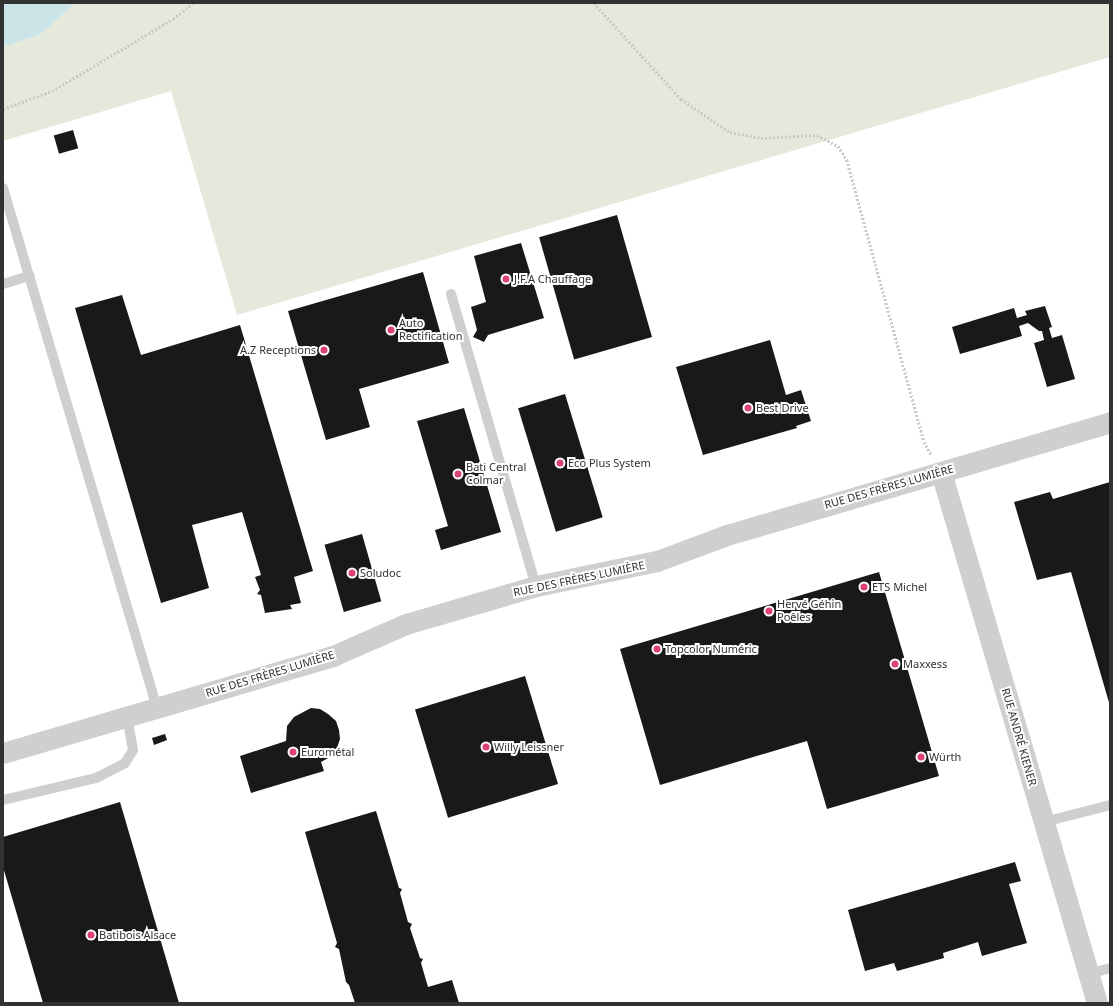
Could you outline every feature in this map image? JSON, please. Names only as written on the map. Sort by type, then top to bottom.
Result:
[{"type":"street","name":"RUE DES FRÈRES LUMIÈRE","points":[[3,753],[335,655],[406,624],[536,586],[657,561],[727,535],[1110,422]]},
{"type":"street","name":"RUE ANDRÉ KIENER","points":[[941,472],[1097,1003]]},
{"type":"lane","points":[[3,188],[157,708]]},
{"type":"lane","points":[[3,284],[30,276]]},
{"type":"lane","points":[[451,294],[536,586]]},
{"type":"lane","points":[[3,800],[96,778],[125,762],[132,750],[127,717]]},
{"type":"lane","points":[[1044,822],[1110,804]]},
{"type":"lane","points":[[1088,974],[1110,968]]},
{"type":"path","points":[[3,110],[52,91],[174,19],[193,3]]},
{"type":"path","points":[[594,3],[682,99],[730,132],[761,138],[817,135],[838,146],[847,160],[924,442],[941,472]]},
{"type":"shaded area","points":[[75,3],[1110,3],[1110,57],[237,315],[171,91],[3,141],[3,47],[41,34]]},
{"type":"water","points":[[3,3],[75,3],[41,34],[3,47]]},
{"type":"building","points":[[73,130],[78,148],[59,154],[54,136]]},
{"type":"building","points":[[617,215],[652,337],[574,359],[539,237]]},
{"type":"building","name":"J.F.A Chauffage","points":[[521,243],[544,318],[488,335],[484,342],[473,337],[477,330],[471,307],[486,302],[474,256]]},
{"type":"building","points":[[423,272],[449,363],[359,389],[370,427],[326,440],[288,311]]},
{"type":"building","points":[[122,295],[141,355],[240,325],[313,571],[294,577],[301,603],[290,605],[292,609],[265,613],[261,595],[257,594],[260,590],[255,577],[261,575],[242,512],[192,525],[209,588],[161,603],[75,308]]},
{"type":"building","points":[[1045,306],[1052,327],[1049,328],[1052,338],[1062,335],[1075,379],[1047,387],[1034,343],[1044,340],[1042,331],[1039,331],[1028,323],[1019,326],[1022,336],[960,354],[952,327],[1014,308],[1017,318],[1027,315],[1025,311]]},
{"type":"building","name":"Best Drive","points":[[770,340],[786,395],[801,390],[811,421],[796,426],[797,428],[703,455],[676,367]]},
{"type":"building","name":"Eco Plus System","points":[[565,394],[603,517],[556,532],[518,408]]},
{"type":"building","name":"Bati Central Colmar","points":[[464,408],[501,532],[441,550],[435,530],[448,526],[417,421]]},
{"type":"building","points":[[1110,482],[1110,706],[1071,572],[1037,580],[1014,502],[1050,492],[1053,499]]},
{"type":"building","name":"Soludoc","points":[[362,534],[381,601],[344,612],[325,545]]},
{"type":"building","points":[[879,572],[939,776],[827,809],[807,741],[660,785],[620,649]]},
{"type":"building","name":"Willy Leissner","points":[[525,676],[558,784],[448,818],[415,710]]},
{"type":"building","name":"Eurométal","points":[[311,708],[320,709],[328,714],[336,721],[339,730],[340,739],[337,748],[330,757],[321,762],[324,771],[251,793],[240,756],[286,741],[287,726],[294,717]]},
{"type":"building","points":[[165,734],[167,740],[154,745],[152,738]]},
{"type":"building","name":"Batibois Alsace","points":[[120,802],[179,1003],[43,1003],[3,867],[3,837]]},
{"type":"building","points":[[376,811],[399,888],[402,889],[400,893],[408,922],[412,924],[410,928],[420,958],[423,959],[421,963],[428,987],[452,980],[459,1003],[355,1003],[349,985],[346,982],[339,949],[335,947],[337,943],[305,832]]},
{"type":"building","points":[[1015,862],[1021,881],[1009,884],[1027,943],[982,956],[978,942],[943,953],[944,958],[897,971],[894,963],[865,971],[848,910]]},
{"type":"place","name":"J.F.A Chauffage","points":[[506,279]]},
{"type":"place","name":"Auto Rectification","points":[[391,330]]},
{"type":"place","name":"A.Z Receptions","points":[[324,350]]},
{"type":"place","name":"Best Drive","points":[[748,408]]},
{"type":"place","name":"Eco Plus System","points":[[560,463]]},
{"type":"place","name":"Bati Central Colmar","points":[[458,474]]},
{"type":"place","name":"Soludoc","points":[[352,573]]},
{"type":"place","name":"ETS Michel","points":[[864,587]]},
{"type":"place","name":"Hervé Géhin Poêles","points":[[769,611]]},
{"type":"place","name":"Topcolor Numéric","points":[[657,649]]},
{"type":"place","name":"Maxxess","points":[[895,664]]},
{"type":"place","name":"Willy Leissner","points":[[486,747]]},
{"type":"place","name":"Eurométal","points":[[293,752]]},
{"type":"place","name":"Würth","points":[[921,757]]},
{"type":"place","name":"Batibois Alsace","points":[[91,935]]}]
